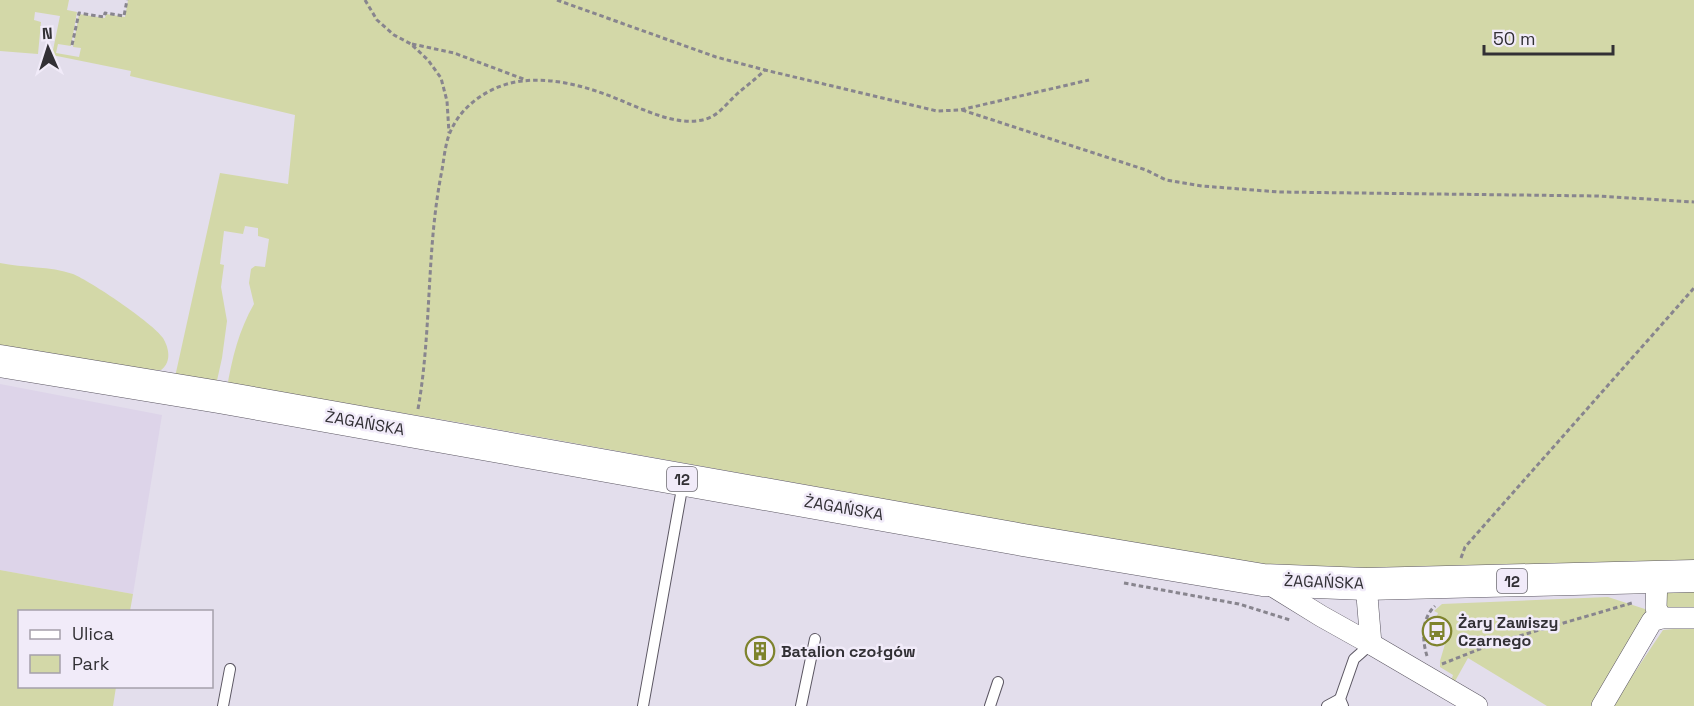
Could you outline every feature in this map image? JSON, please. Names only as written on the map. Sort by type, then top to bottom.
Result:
[{"type":"main road","name":"ŻAGAŃSKA","points":[[0,361],[1263,580],[1366,584],[1446,593],[1694,576]]},
{"type":"street","points":[[1657,577],[1656,608],[1661,618]]},
{"type":"street","points":[[1263,580],[1477,706]]},
{"type":"street","points":[[1366,584],[1371,644]]},
{"type":"street","points":[[1602,706],[1652,621],[1661,618],[1694,618]]},
{"type":"lane","points":[[643,706],[684,479]]},
{"type":"lane","points":[[801,706],[815,639]]},
{"type":"lane","points":[[1327,706],[1342,703],[1354,659],[1371,644]]},
{"type":"lane","points":[[223,706],[230,669]]},
{"type":"lane","points":[[990,706],[998,682]]},
{"type":"path","points":[[72,45],[78,13],[104,17],[105,13],[124,16],[127,0]]},
{"type":"path","points":[[365,0],[377,20],[394,35],[411,44],[428,60],[441,78],[447,102],[449,134],[432,231],[429,322],[423,382],[414,432]]},
{"type":"path","points":[[556,0],[716,57],[937,111],[960,110],[1089,80]]},
{"type":"path","points":[[411,44],[454,53],[530,81]]},
{"type":"path","points":[[449,134],[458,118],[471,103],[498,86],[515,81],[572,85],[600,92],[654,115],[687,121],[706,119],[725,107],[733,97],[765,70]]},
{"type":"path","points":[[960,110],[1146,170],[1166,180],[1202,186],[1280,192],[1598,196],[1694,202]]},
{"type":"path","points":[[1431,662],[1424,644],[1423,633],[1432,609],[1446,593],[1465,547],[1694,288]]},
{"type":"path","points":[[1434,667],[1495,643],[1635,602],[1627,600]]},
{"type":"shaded area","points":[[0,384],[162,415],[133,594],[0,570]]},
{"type":"green space","points":[[0,0],[69,0],[67,10],[77,12],[71,46],[58,44],[56,53],[79,57],[81,48],[73,47],[79,14],[105,18],[106,14],[125,17],[128,0],[1694,0],[1694,561],[1416,569],[1250,565],[462,423],[283,393],[227,388],[237,344],[254,304],[249,283],[251,269],[255,266],[265,267],[269,239],[258,236],[258,228],[245,226],[243,234],[224,231],[220,264],[224,265],[221,287],[227,321],[216,385],[175,377],[220,173],[288,184],[295,115],[130,76],[131,71],[52,55],[60,16],[35,12],[34,20],[41,22],[38,54],[0,51]]},
{"type":"green space","points":[[0,263],[64,271],[93,285],[157,331],[167,346],[167,363],[161,370],[126,369],[0,345]]},
{"type":"green space","points":[[0,570],[133,594],[130,610],[18,610],[18,688],[116,688],[113,706],[0,706]]},
{"type":"green space","points":[[1694,583],[1694,612],[1666,610],[1663,589]]},
{"type":"green space","points":[[1608,597],[1651,611],[1595,706],[1547,706],[1468,658],[1454,683],[1451,681],[1453,675],[1440,667],[1445,644],[1425,636],[1431,620],[1435,621],[1438,613],[1434,611],[1442,604]]},
{"type":"green space","points":[[1694,627],[1694,706],[1612,706],[1663,630]]},
{"type":"place","name":"Żary Zawiszy Czarnego","points":[[1437,631]]},
{"type":"place","name":"Batalion czołgów","points":[[760,651]]}]
